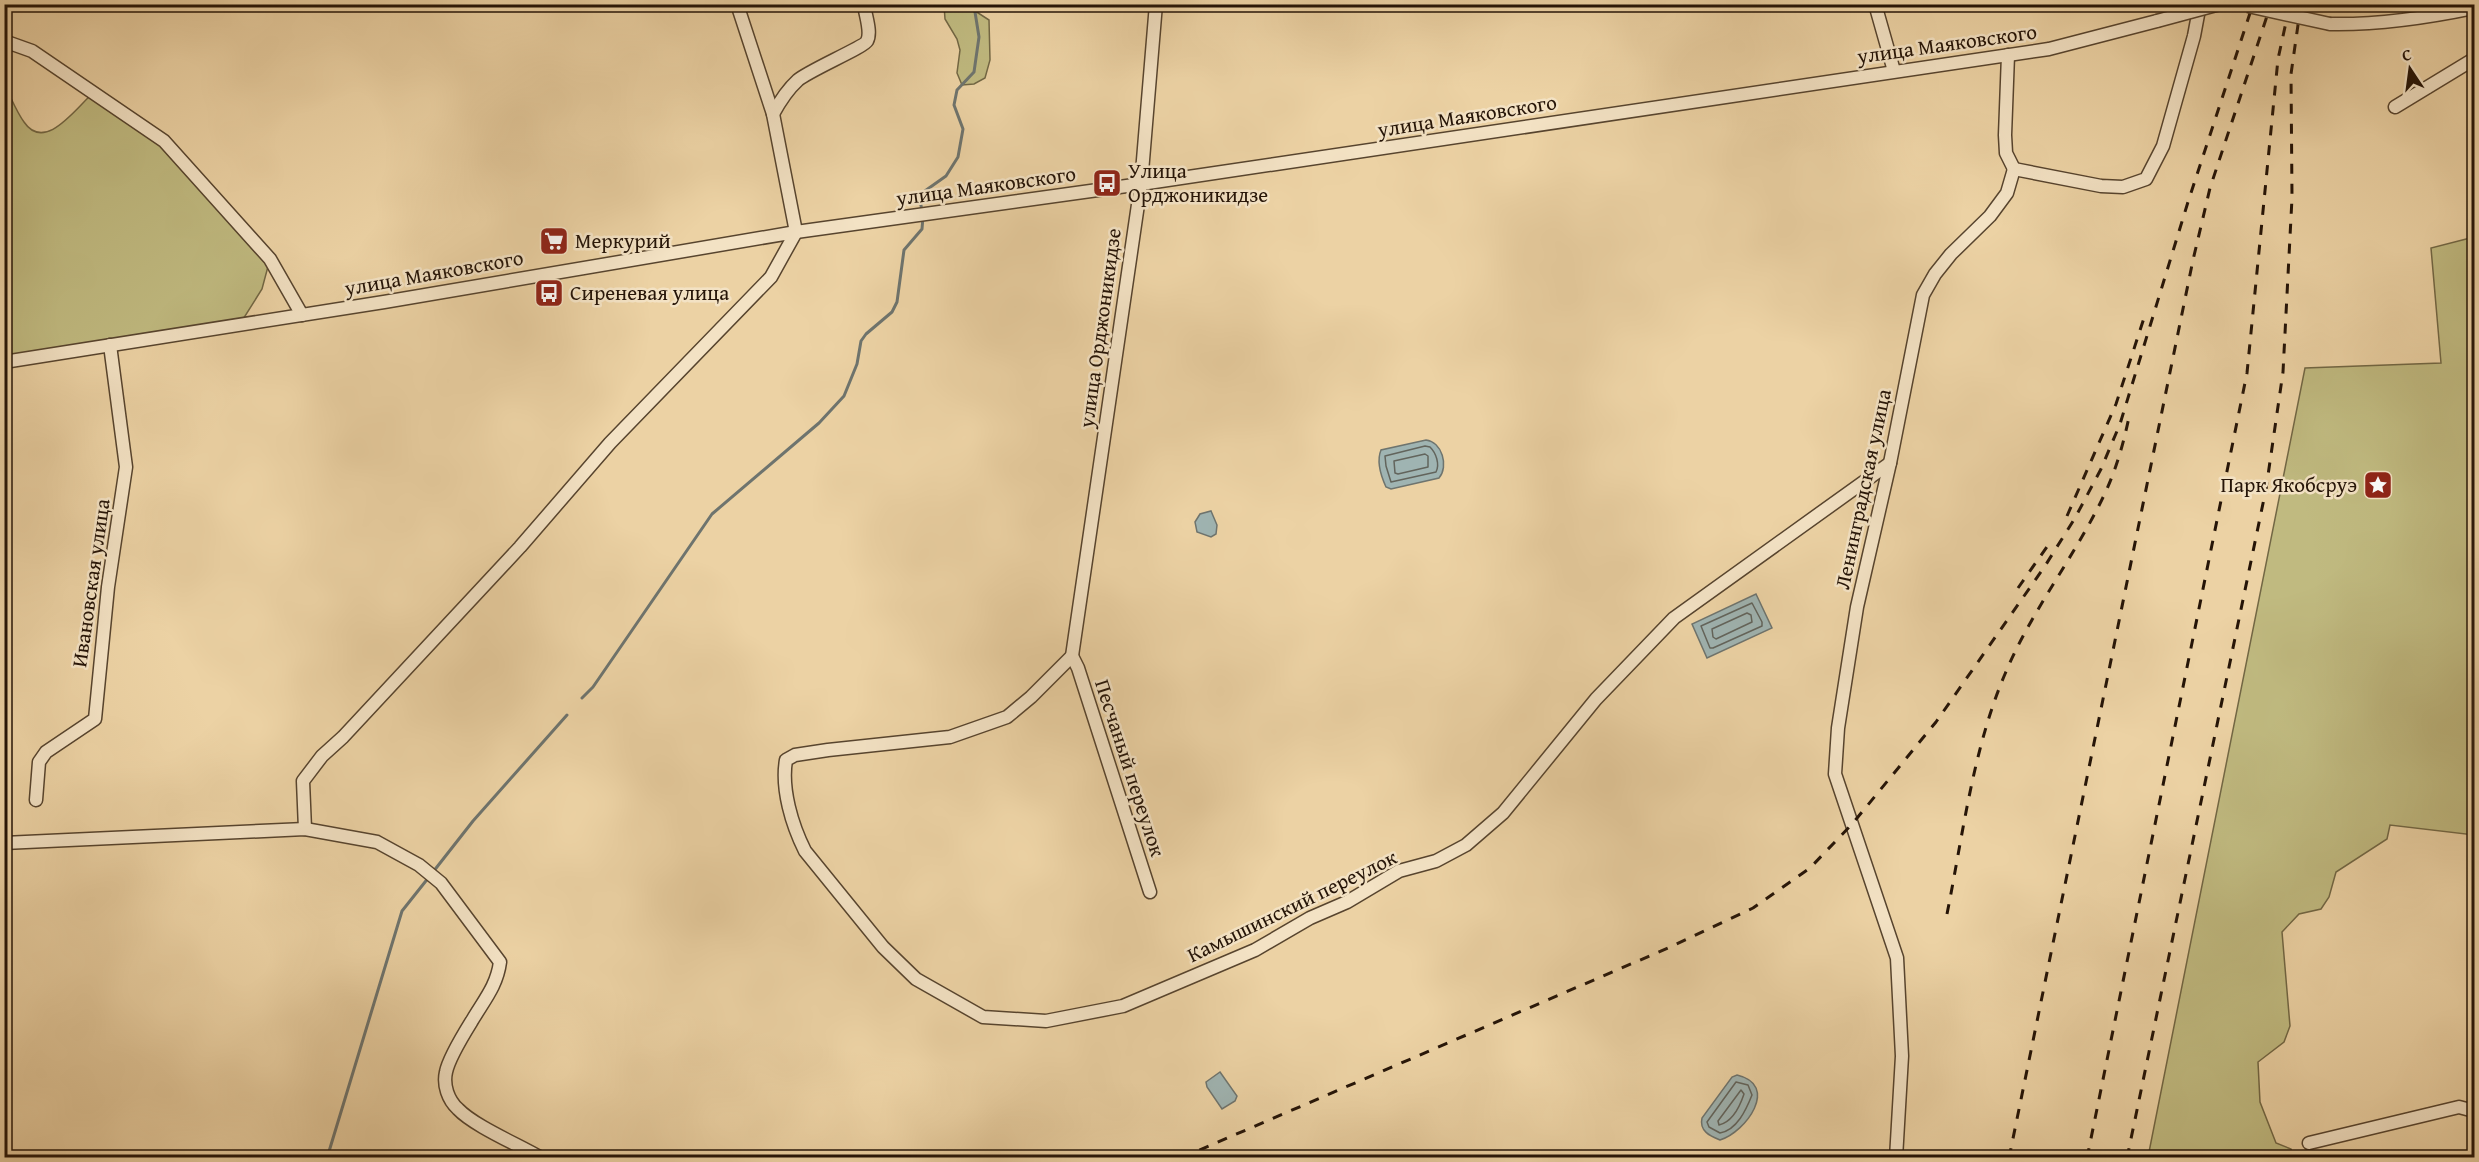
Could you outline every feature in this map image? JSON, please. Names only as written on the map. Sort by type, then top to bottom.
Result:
[{"type":"street","points":[[305,829],[303,781],[322,756],[343,737],[520,547],[610,443],[771,277],[796,232],[773,114],[737,4]]},
{"type":"street","points":[[773,114],[783,97],[799,80],[827,62],[863,46],[868,40],[864,4]]},
{"type":"street","name":"улица Орджоникидзе","points":[[1072,656],[1141,184],[1156,4]]},
{"type":"street","points":[[1875,4],[1894,71]]},
{"type":"street","points":[[2008,55],[2005,135],[2006,153],[2014,169],[2101,186],[2123,187],[2146,179],[2163,146],[2194,36],[2200,4]]},
{"type":"street","name":"улица Маяковского","points":[[4,362],[302,315],[796,232],[1141,184],[2049,49],[2220,4]]},
{"type":"street","points":[[2240,4],[2330,24],[2363,24],[2416,19],[2475,8]]},
{"type":"street","points":[[4,40],[32,51],[164,141],[270,259],[302,315]]},
{"type":"street","points":[[2395,107],[2475,59]]},
{"type":"street","name":"Ленинградская улица","points":[[1896,1158],[1902,1056],[1897,958],[1835,774],[1838,728],[1857,607],[1890,463],[1923,295],[1935,274],[1990,216],[2007,193],[2014,169]]},
{"type":"street","name":"Ивановская улица","points":[[36,800],[38,769],[46,752],[95,719],[108,587],[126,467],[111,345]]},
{"type":"street","name":"Камышинский переулок","points":[[1072,656],[1007,717],[950,737],[828,750],[795,755],[786,760],[784,770],[788,796],[799,838],[805,851],[883,947],[916,980],[983,1017],[1046,1021],[1123,1006],[1255,950],[1310,918],[1347,902],[1399,872],[1436,861],[1466,845],[1503,813],[1596,699],[1674,618],[1890,463]]},
{"type":"street","name":"Песчаный переулок","points":[[1072,656],[1078,668],[1150,892]]},
{"type":"street","points":[[4,843],[305,829],[377,842],[419,865],[441,883],[500,962],[498,979],[470,1023],[446,1070],[445,1085],[449,1097],[458,1109],[541,1158]]},
{"type":"street","points":[[2309,1143],[2459,1107],[2475,1111]]},
{"type":"shaded area","points":[[944,5],[966,5],[989,20],[990,60],[985,78],[974,84],[962,85],[957,73],[960,50],[957,39],[945,19]]},
{"type":"shaded area","points":[[4,84],[21,118],[32,130],[41,133],[60,125],[93,93],[164,141],[270,259],[262,289],[240,324],[5,362]]},
{"type":"shaded area","name":"Парк Якобсруэ","points":[[2474,237],[2474,835],[2390,825],[2387,839],[2336,872],[2329,897],[2321,909],[2299,914],[2282,932],[2290,1026],[2284,1042],[2258,1062],[2260,1102],[2276,1143],[2291,1149],[2292,1157],[2148,1157],[2305,368],[2441,363],[2431,248]]},
{"type":"water","points":[[1426,440],[1436,445],[1442,455],[1444,461],[1439,478],[1391,489],[1386,487],[1379,464],[1381,450]]},
{"type":"water","points":[[1211,511],[1217,525],[1216,534],[1211,537],[1197,532],[1195,522],[1200,514]]},
{"type":"water","points":[[1756,594],[1772,628],[1707,658],[1692,624]]},
{"type":"water","points":[[1220,1072],[1237,1096],[1235,1101],[1222,1109],[1206,1082]]},
{"type":"water","points":[[1737,1075],[1750,1080],[1756,1088],[1757,1098],[1748,1119],[1740,1128],[1720,1140],[1704,1130],[1702,1118],[1732,1077]]},
{"type":"waterway","points":[[922,211],[920,200],[922,193],[946,176],[958,157],[963,129],[954,105],[957,90],[974,72],[979,37],[975,12],[966,4]]},
{"type":"waterway","points":[[582,698],[593,687],[712,514],[819,423],[844,396],[857,364],[861,341],[892,312],[897,302],[904,250],[922,229],[923,217]]},
{"type":"waterway","points":[[433,872],[473,821],[567,715]]},
{"type":"waterway","points":[[327,1158],[402,911],[429,877]]},
{"type":"railway","points":[[1181,1158],[1668,948],[1753,908],[1810,868],[1853,823],[1936,722],[2045,566],[2075,518],[2101,469],[2120,424],[2188,202],[2253,4]]},
{"type":"railway","points":[[2009,1158],[2193,260],[2210,188],[2271,4]]},
{"type":"railway","points":[[2087,1158],[2247,373],[2278,59],[2290,4]]},
{"type":"railway","points":[[2127,1158],[2266,489],[2283,372],[2292,198],[2291,74],[2301,4]]},
{"type":"railway","points":[[2067,516],[2116,404],[2145,315]]},
{"type":"railway","points":[[1947,914],[1970,792],[1994,703],[2005,674],[2028,627],[2082,537],[2106,491],[2120,454],[2129,417]]},
{"type":"railway","points":[[2018,588],[2051,541]]},
{"type":"place","name":"Улица Орджоникидзе","points":[[1107,183]]},
{"type":"place","name":"Меркурий","points":[[554,241]]},
{"type":"place","name":"Сиреневая улица","points":[[549,293]]},
{"type":"place","name":"Парк Якобсруэ","points":[[2378,485]]}]
